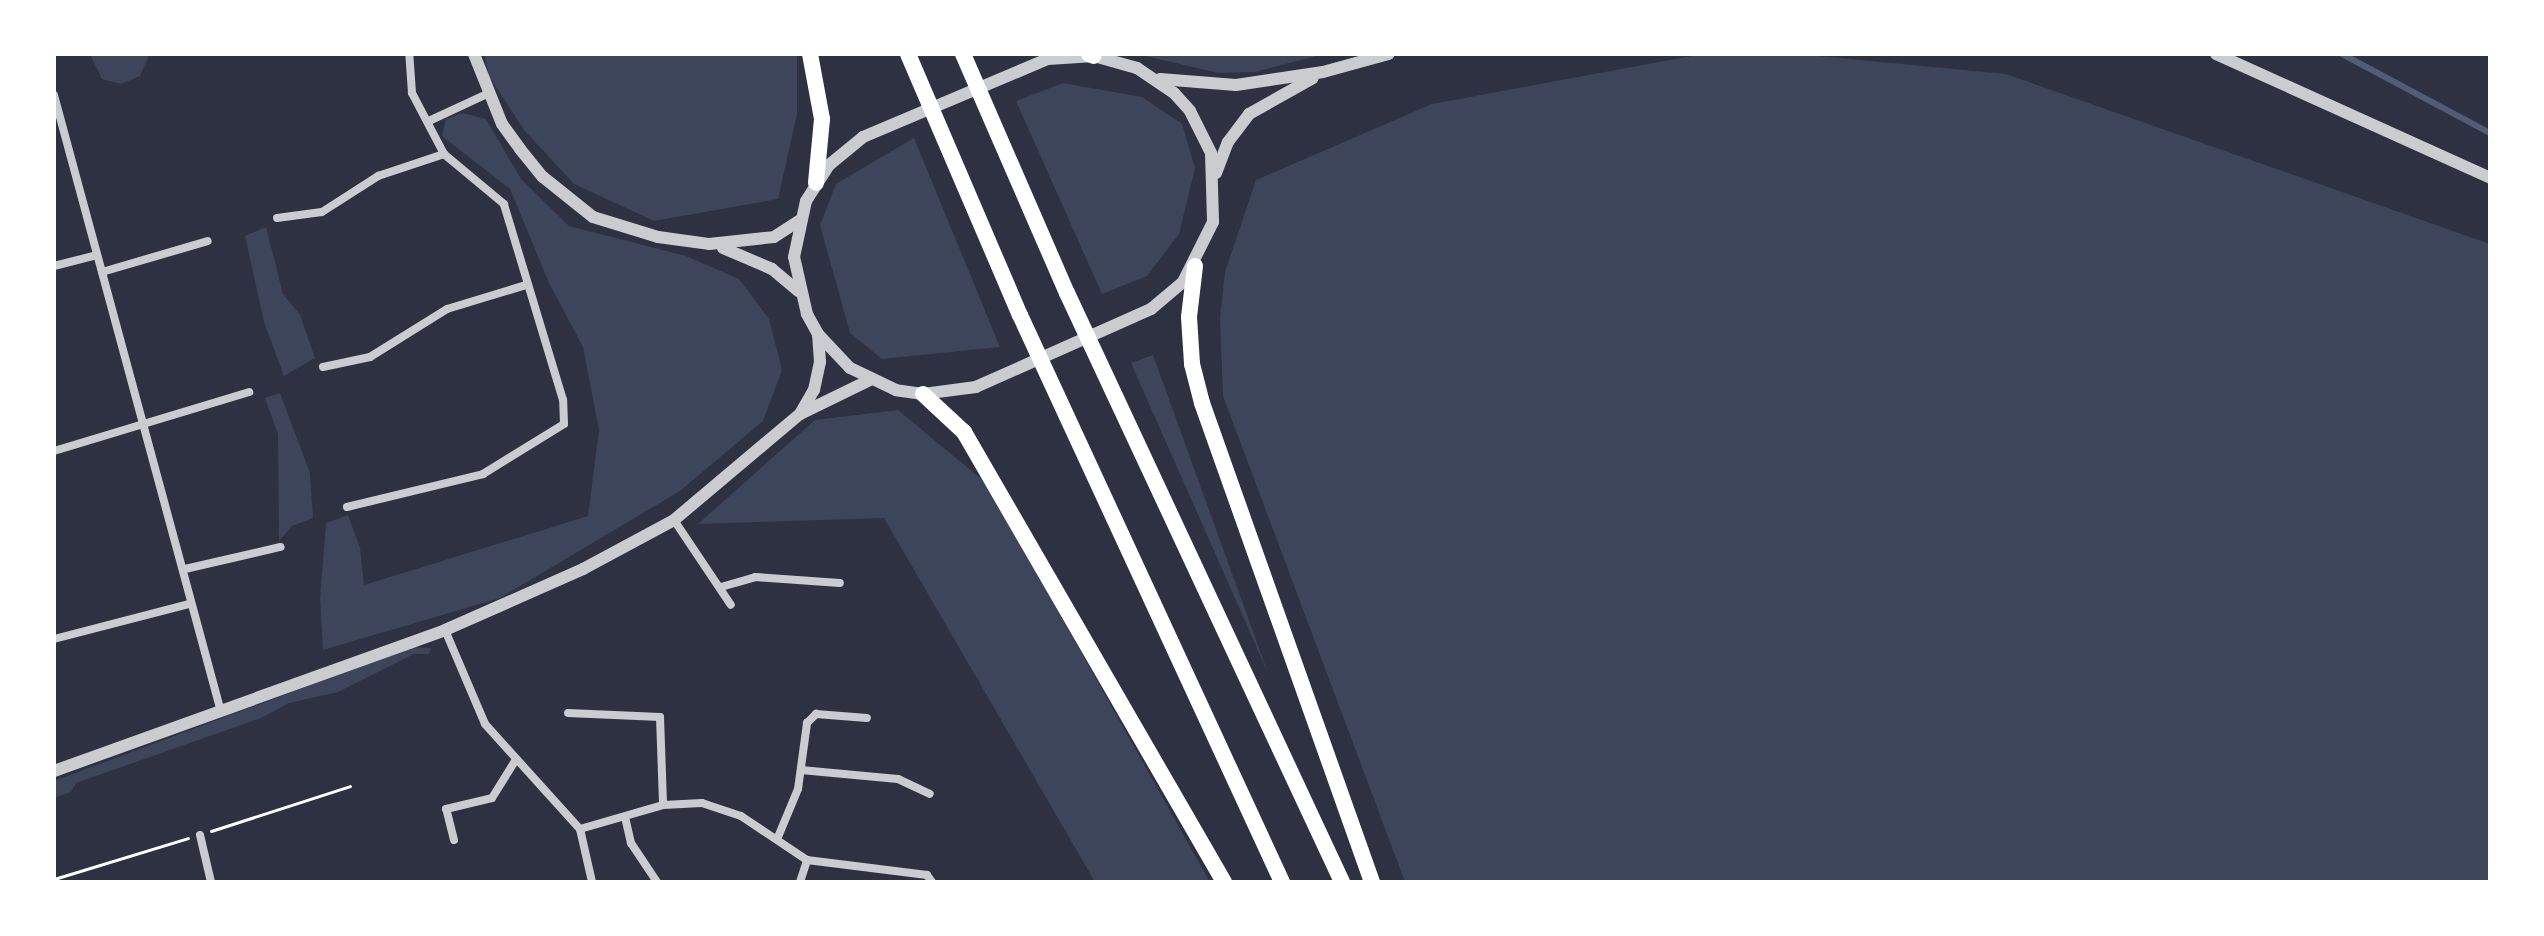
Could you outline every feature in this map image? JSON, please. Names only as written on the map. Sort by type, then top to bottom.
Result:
[{"type":"highway","points":[[810,54],[822,119],[816,183]]},
{"type":"highway","points":[[908,54],[1020,315],[1282,882]]},
{"type":"highway","points":[[963,54],[1073,307],[1342,882]]},
{"type":"highway","points":[[1195,266],[1190,333],[1202,403],[1372,882]]},
{"type":"highway","points":[[923,394],[964,432],[1224,882]]},
{"type":"street","points":[[347,507],[483,474],[564,424],[563,400],[504,204],[444,154],[431,120],[412,93],[409,54]]},
{"type":"street","points":[[474,54],[487,94],[520,149],[568,200],[623,228],[709,244],[772,269],[799,292]]},
{"type":"street","points":[[800,414],[820,362],[818,334],[799,292],[794,257],[799,221],[816,183],[863,137],[1048,59],[1092,55],[1156,78],[1236,85],[1323,72],[1389,54]]},
{"type":"street","points":[[2216,54],[2490,178]]},
{"type":"street","points":[[818,334],[870,380],[923,394],[976,387],[1151,309],[1195,266],[1213,222],[1215,175],[1228,142],[1249,114],[1323,72]]},
{"type":"street","points":[[1156,78],[1196,121],[1215,175]]},
{"type":"street","points":[[431,120],[487,94]]},
{"type":"street","points":[[54,95],[185,569],[189,604],[221,712]]},
{"type":"street","points":[[277,218],[322,212],[378,176],[444,154]]},
{"type":"street","points":[[709,244],[774,237],[799,221]]},
{"type":"street","points":[[102,272],[208,241]]},
{"type":"street","points":[[54,266],[97,255]]},
{"type":"street","points":[[323,367],[370,357],[447,309],[526,285]]},
{"type":"street","points":[[54,771],[445,630],[583,569],[674,520],[800,414],[870,380]]},
{"type":"street","points":[[54,451],[249,392]]},
{"type":"street","points":[[674,520],[731,605]]},
{"type":"street","points":[[185,569],[280,547]]},
{"type":"street","points":[[721,587],[755,577],[840,583]]},
{"type":"street","points":[[54,639],[189,604]]},
{"type":"street","points":[[445,630],[485,724],[515,761],[580,829],[592,882]]},
{"type":"street","points":[[568,713],[660,717],[663,805]]},
{"type":"street","points":[[778,837],[801,770],[807,723],[816,714],[867,718]]},
{"type":"street","points":[[454,840],[446,809],[492,798],[515,761]]},
{"type":"street","points":[[801,770],[898,779],[930,794]]},
{"type":"street","points":[[580,829],[663,805],[702,803],[741,816],[778,837],[807,860],[927,875],[932,882]]},
{"type":"street","points":[[625,817],[631,843],[657,882]]},
{"type":"street","points":[[200,835],[211,882]]},
{"type":"street","points":[[800,882],[807,860]]},
{"type":"shaded area","points":[[90,54],[148,54],[148,58],[140,76],[121,84],[102,79]]},
{"type":"shaded area","points":[[484,54],[797,54],[797,114],[778,199],[654,221],[574,184],[524,130],[489,76]]},
{"type":"shaded area","points":[[1137,54],[1324,54],[1255,72],[1218,73]]},
{"type":"shaded area","points":[[1702,54],[1798,54],[2006,74],[2490,244],[2490,882],[1405,882],[1223,396],[1220,318],[1225,272],[1256,180],[1432,104]]},
{"type":"shaded area","points":[[1063,83],[1142,97],[1182,124],[1195,168],[1179,234],[1147,276],[1102,294],[1016,101]]},
{"type":"shaded area","points":[[463,113],[486,119],[521,179],[569,226],[686,256],[739,279],[769,319],[782,370],[763,421],[680,491],[500,598],[323,650],[320,598],[326,523],[348,515],[360,548],[364,585],[588,516],[599,430],[583,347],[549,283],[510,189],[442,136],[446,119]]},
{"type":"shaded area","points":[[914,138],[1000,347],[882,359],[850,333],[820,225],[836,184]]},
{"type":"shaded area","points":[[266,227],[283,294],[300,315],[315,358],[284,376],[264,322],[245,236]]},
{"type":"shaded area","points":[[1153,355],[1268,673],[1131,363]]},
{"type":"shaded area","points":[[280,393],[310,473],[313,518],[292,526],[279,541],[278,434],[265,398]]},
{"type":"shaded area","points":[[898,410],[986,483],[1210,882],[1095,882],[884,518],[698,524],[815,420]]},
{"type":"shaded area","points":[[412,647],[431,648],[429,654],[414,654],[338,692],[289,703],[261,718],[76,783],[71,792],[54,798],[54,781]]},
{"type":"waterway","points":[[2342,54],[2490,133]]}]
